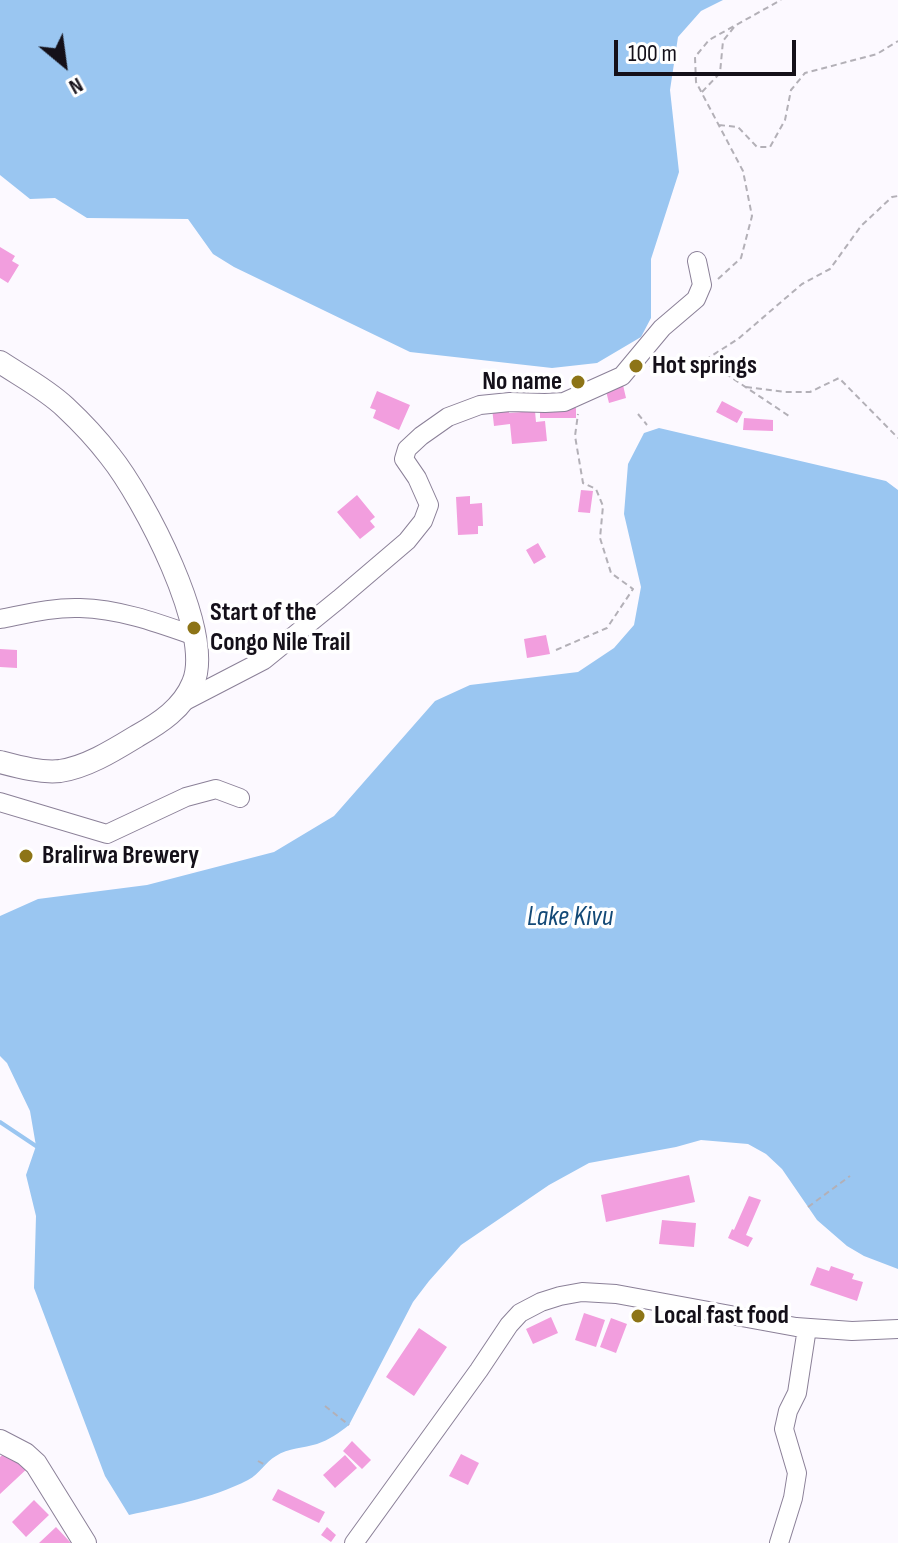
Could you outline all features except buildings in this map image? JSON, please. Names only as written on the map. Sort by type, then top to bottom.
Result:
[{"type":"main road","points":[[0,362],[63,405],[111,456],[153,525],[187,602],[198,665],[194,682],[183,702],[160,723],[117,748],[60,771],[0,762]]},
{"type":"main road","points":[[0,1441],[25,1454],[36,1464],[85,1543]]},
{"type":"street","points":[[183,702],[264,660],[407,541],[423,521],[429,505],[404,459],[407,449],[421,436],[448,417],[480,405],[564,402],[622,376],[662,328],[696,299],[702,285],[697,261]]},
{"type":"street","points":[[0,619],[49,609],[81,608],[119,612],[195,636]]},
{"type":"street","points":[[0,802],[107,834],[186,797],[216,789],[240,798]]},
{"type":"street","points":[[354,1543],[509,1325],[520,1313],[541,1302],[582,1292],[616,1294],[807,1328],[852,1331],[898,1329]]},
{"type":"street","points":[[779,1543],[797,1473],[784,1429],[797,1393],[807,1328]]},
{"type":"path","points":[[718,278],[741,258],[752,216],[743,171],[696,82],[695,57],[709,40],[781,0]]},
{"type":"path","points":[[702,93],[720,73],[723,41],[736,25]]},
{"type":"path","points":[[717,125],[738,127],[757,147],[770,147],[785,120],[791,90],[805,73],[877,54],[898,41]]},
{"type":"path","points":[[651,367],[666,362],[705,360],[738,339],[802,284],[830,269],[861,226],[892,197],[898,196]]},
{"type":"path","points":[[705,360],[789,416]]},
{"type":"path","points":[[745,387],[810,392],[839,378],[898,438]]},
{"type":"path","points":[[556,650],[607,628],[633,589],[611,573],[600,538],[603,506],[596,489],[583,483],[575,436],[579,412],[577,397]]},
{"type":"path","points":[[638,414],[647,425]]},
{"type":"path","points":[[808,1207],[850,1176]]},
{"type":"path","points":[[325,1406],[349,1425]]},
{"type":"path","points":[[258,1461],[265,1465]]},
{"type":"water","points":[[0,0],[723,0],[701,11],[678,37],[670,90],[679,172],[651,259],[651,318],[641,337],[597,363],[552,368],[410,352],[234,267],[213,254],[188,219],[87,218],[55,198],[30,199],[0,175]]},
{"type":"water","name":"Lake Kivu","points":[[659,428],[886,481],[898,490],[898,1269],[847,1246],[817,1220],[782,1169],[766,1154],[748,1144],[701,1140],[589,1163],[549,1185],[461,1245],[413,1302],[349,1425],[321,1442],[281,1453],[252,1477],[234,1487],[129,1515],[105,1476],[34,1288],[36,1216],[26,1175],[36,1146],[30,1111],[7,1063],[0,1056],[0,916],[38,899],[147,885],[274,852],[334,816],[435,701],[470,685],[578,672],[614,648],[634,625],[641,587],[624,514],[628,464],[644,433]]},
{"type":"waterway","points":[[0,1122],[36,1146]]},
{"type":"place","name":"Hot springs","points":[[636,366]]},
{"type":"place","name":"No name","points":[[578,382]]},
{"type":"place","name":"Start of the Congo Nile Trail","points":[[194,628]]},
{"type":"place","name":"Bralirwa Brewery","points":[[26,856]]},
{"type":"place","name":"Local fast food","points":[[638,1316]]}]
